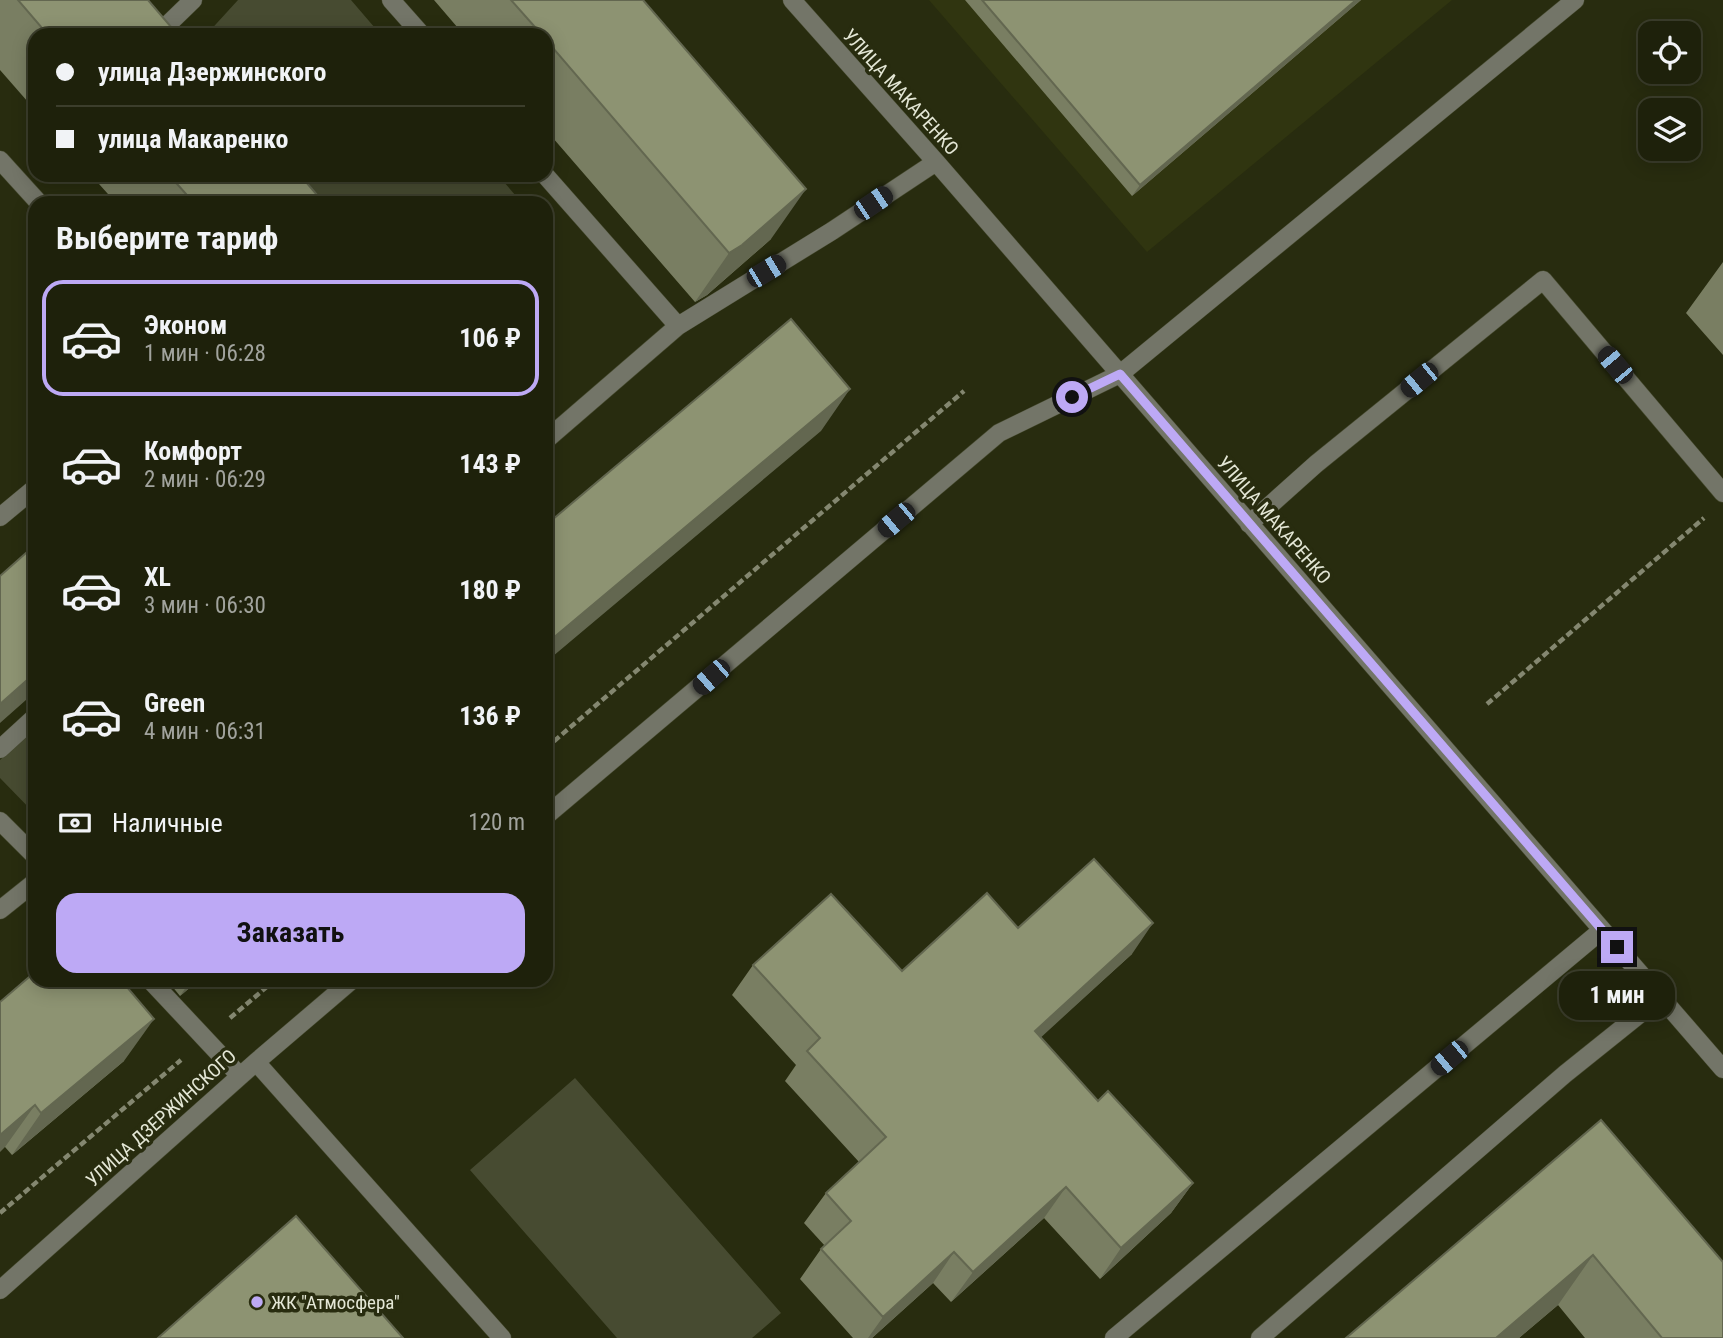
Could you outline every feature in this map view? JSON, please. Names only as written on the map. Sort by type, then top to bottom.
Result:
[{"type":"street","points":[[165,28],[193,0]]},
{"type":"street","points":[[391,0],[416,28]]},
{"type":"street","name":"УЛИЦА МАКАРЕНКО","points":[[792,0],[936,162],[1723,1069]]},
{"type":"street","points":[[553,810],[999,433],[1120,374],[1575,0]]},
{"type":"street","points":[[0,160],[33,196]]},
{"type":"street","points":[[553,434],[678,326],[832,231],[936,162]]},
{"type":"street","points":[[551,182],[678,326]]},
{"type":"street","points":[[1249,524],[1316,464],[1543,280],[1723,493]]},
{"type":"street","points":[[0,517],[28,494]]},
{"type":"street","points":[[0,749],[28,724]]},
{"type":"street","points":[[0,821],[28,849]]},
{"type":"street","points":[[0,910],[28,888]]},
{"type":"street","points":[[1114,1338],[1602,930]]},
{"type":"street","points":[[156,987],[240,1076]]},
{"type":"street","name":"УЛИЦА ДЗЕРЖИНСКОГО","points":[[0,1290],[344,987]]},
{"type":"street","points":[[1260,1338],[1565,1074],[1661,997]]},
{"type":"street","points":[[256,1062],[502,1338]]},
{"type":"path","points":[[553,742],[964,391]]},
{"type":"path","points":[[1487,704],[1713,511]]},
{"type":"path","points":[[0,1213],[267,987]]},
{"type":"shaded area","points":[[238,0],[351,0],[375,28],[212,28]]},
{"type":"shaded area","points":[[929,0],[1452,0],[1147,252]]},
{"type":"shaded area","points":[[246,182],[504,182],[516,196],[258,196]]},
{"type":"shaded area","points":[[28,733],[28,807],[0,778],[0,760]]},
{"type":"shaded area","points":[[575,1078],[781,1313],[752,1338],[617,1338],[470,1170]]},
{"type":"building","points":[[18,0],[148,0],[172,28],[42,28]]},
{"type":"building","points":[[511,0],[643,0],[806,189],[742,245],[729,253],[553,48],[553,28],[536,28]]},
{"type":"building","points":[[982,0],[1356,0],[1140,185]]},
{"type":"building","points":[[175,182],[306,182],[318,196],[188,196]]},
{"type":"building","points":[[791,319],[850,389],[553,638],[553,519]]},
{"type":"building","points":[[28,551],[28,679],[0,704],[0,576]]},
{"type":"building","points":[[1094,859],[1153,923],[1035,1031],[1098,1101],[1108,1091],[1193,1183],[1121,1248],[1066,1187],[973,1272],[954,1252],[883,1317],[821,1249],[851,1221],[826,1193],[886,1137],[807,1051],[820,1038],[753,965],[831,894],[902,971],[987,893],[1018,928]]},
{"type":"building","points":[[28,978],[28,987],[127,987],[154,1019],[41,1113],[35,1105],[0,1135],[0,1002]]},
{"type":"building","points":[[1601,1120],[1723,1262],[1723,1338],[1662,1338],[1593,1255],[1496,1338],[1346,1338]]},
{"type":"building","points":[[296,1216],[403,1338],[158,1338]]},
{"type":"place","name":"ЖК \"Атмосфера\"","points":[[257,1302]]},
{"type":"route","points":[[1072,397],[1120,374],[1617,947]]}]
